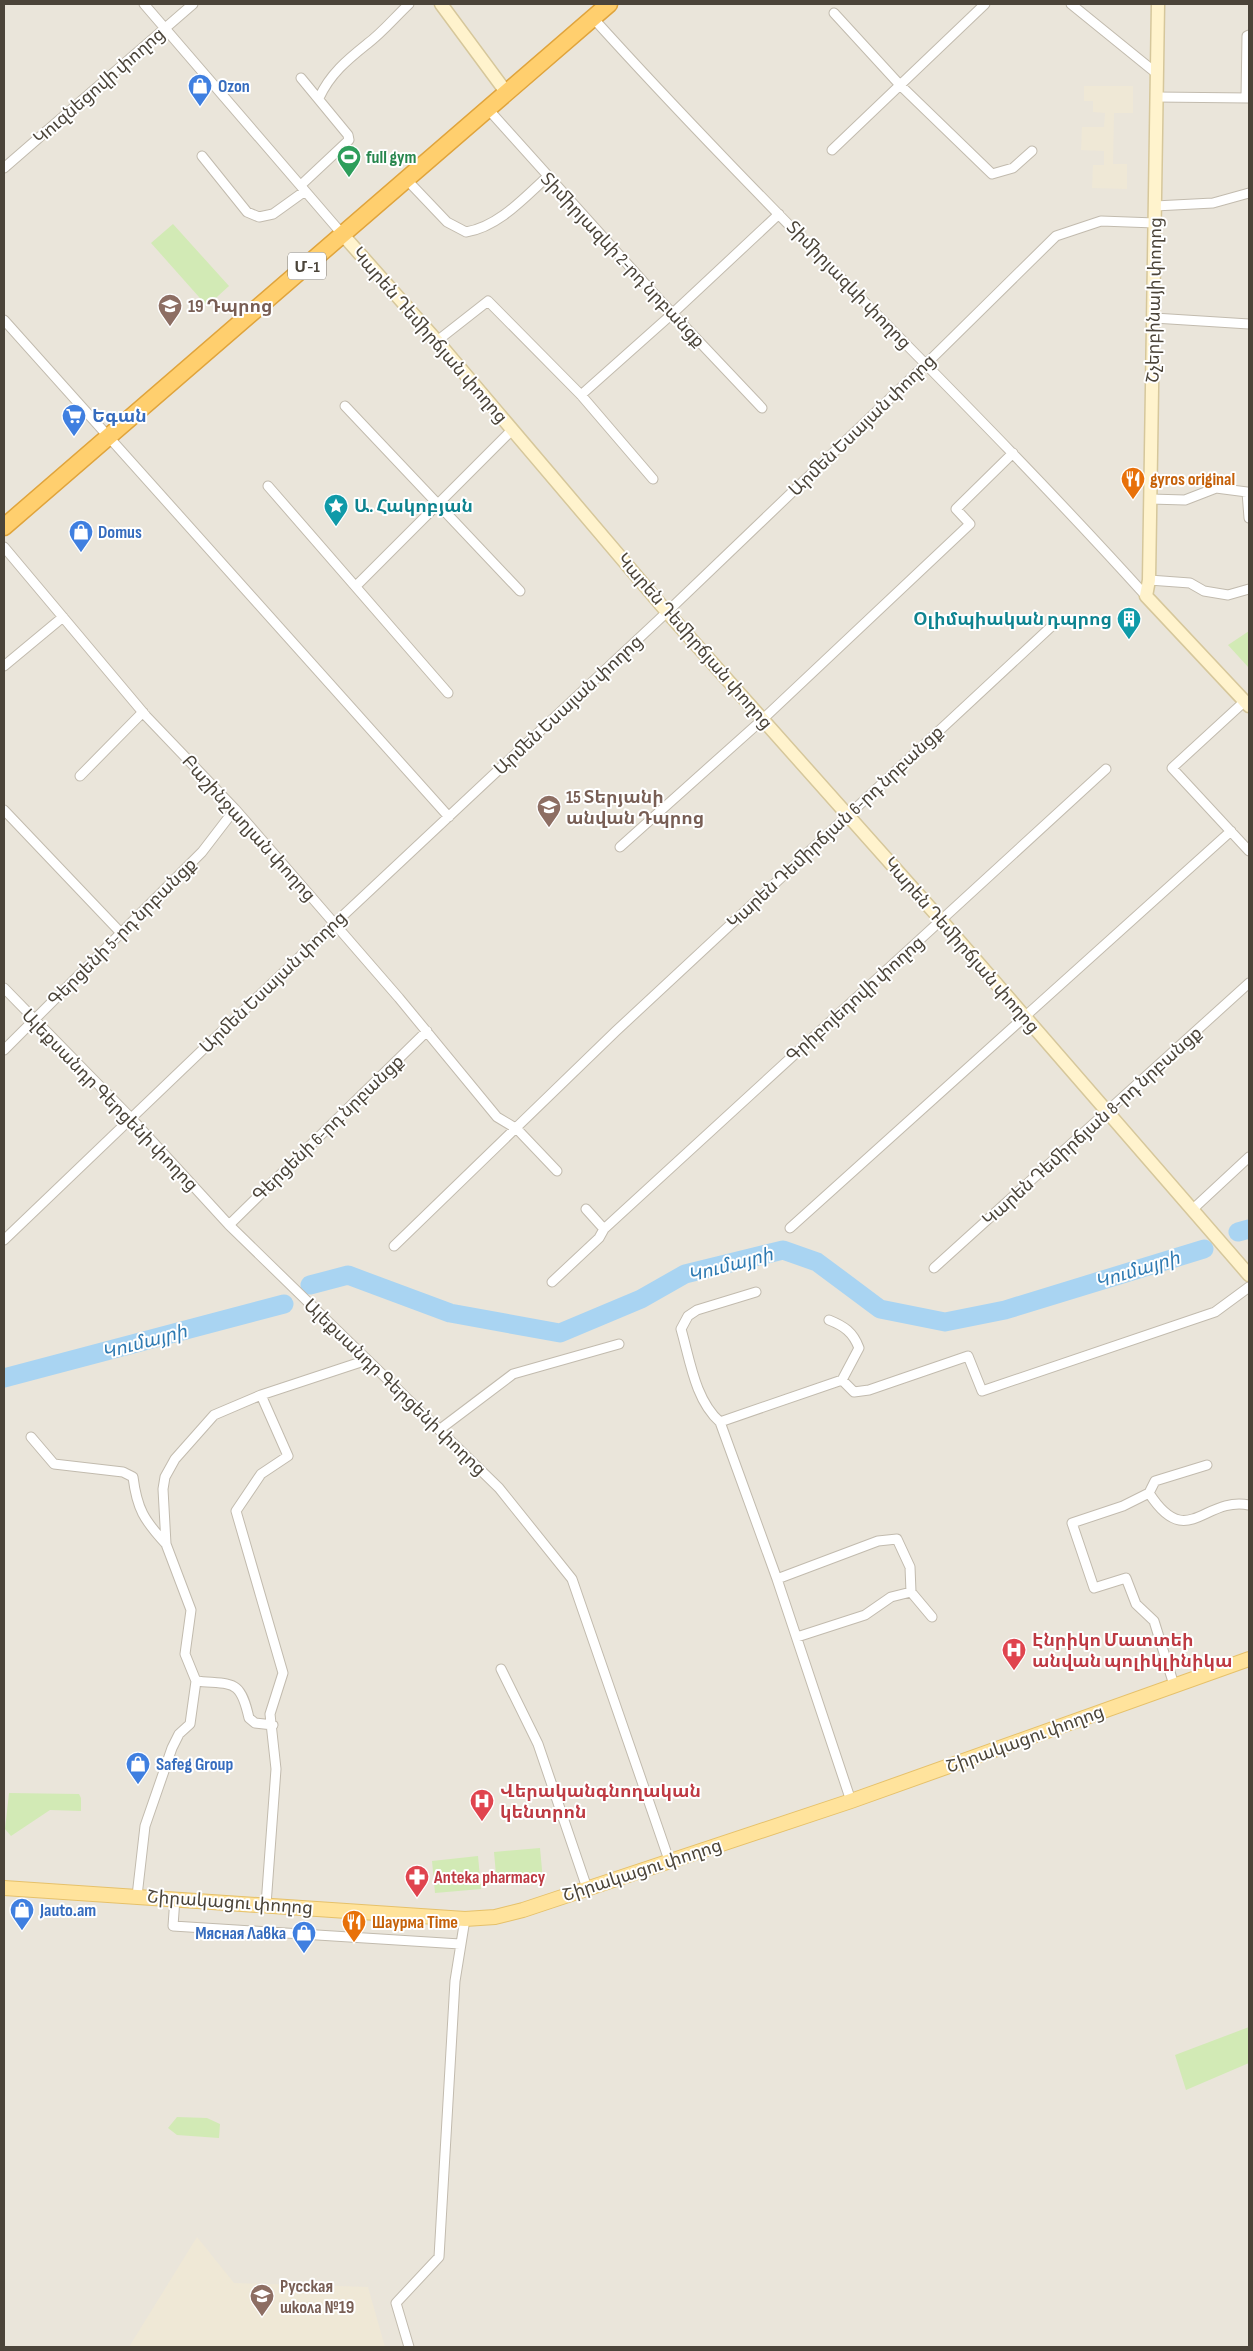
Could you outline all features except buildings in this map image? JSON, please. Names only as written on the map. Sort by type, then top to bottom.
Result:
[{"type":"highway","name":"Մ-1","points":[[4,527],[609,4]]},
{"type":"main road","name":"Շիրակացու փողոց","points":[[5,1890],[175,1898],[465,1918],[495,1917],[523,1910],[851,1801],[1249,1659]]},
{"type":"street","name":"Կարեն Դեմիրճյան փողոց","points":[[144,4],[437,341],[667,612],[941,920],[1249,1275]]},
{"type":"street","name":"Կուզնեցովի փողոց","points":[[4,168],[193,4]]},
{"type":"street","points":[[319,98],[326,82],[338,69],[409,4]]},
{"type":"street","points":[[441,4],[506,92]]},
{"type":"street","points":[[1071,4],[1156,73]]},
{"type":"street","name":"Շչերբինայի փողոց","points":[[1146,596],[1149,580],[1158,4]]},
{"type":"street","points":[[832,150],[981,5]]},
{"type":"street","points":[[834,13],[900,85],[992,174],[1014,168],[1032,151]]},
{"type":"street","name":"Տիմիրյազևի փողոց","points":[[593,18],[779,214],[1012,453],[1146,596]]},
{"type":"street","points":[[1156,97],[1247,98],[1247,36],[1249,35]]},
{"type":"street","points":[[202,156],[247,212],[258,217],[273,214],[303,188],[349,140],[348,134],[301,78]]},
{"type":"street","name":"Տիմիրյազևի 2-րդ նրբանցք","points":[[488,109],[547,178],[672,314],[762,408]]},
{"type":"street","points":[[406,180],[447,222],[466,232],[484,228],[502,216],[547,178]]},
{"type":"street","points":[[1155,206],[1213,203],[1249,193]]},
{"type":"street","points":[[581,395],[672,314],[779,214]]},
{"type":"street","name":"Արմեն Եսայան փողոց","points":[[4,1240],[334,924],[667,612],[926,364],[1056,236],[1101,221],[1155,223]]},
{"type":"street","points":[[437,341],[488,301],[581,395],[653,479]]},
{"type":"street","points":[[1154,318],[1249,324]]},
{"type":"street","points":[[4,320],[449,817]]},
{"type":"street","points":[[345,406],[520,591]]},
{"type":"street","points":[[356,586],[512,430]]},
{"type":"street","points":[[620,847],[763,719],[970,524],[956,509],[1012,453]]},
{"type":"street","points":[[268,486],[448,693]]},
{"type":"street","points":[[1150,499],[1185,500],[1216,488],[1247,492],[1249,518]]},
{"type":"street","name":"Բաշինջաղյան փողոց","points":[[4,547],[143,712],[235,809],[427,1031],[497,1117],[517,1129],[557,1171]]},
{"type":"street","points":[[1149,580],[1190,583],[1204,591],[1228,595],[1249,589]]},
{"type":"street","points":[[1146,596],[1247,704],[1172,768],[1249,851]]},
{"type":"street","points":[[4,666],[63,617]]},
{"type":"street","name":"Կարեն Դեմիրճյան 6-րդ նրբանցք","points":[[394,1246],[517,1129],[616,1031],[1054,624]]},
{"type":"street","points":[[80,776],[143,712]]},
{"type":"street","name":"Գրիբոյեդովի փողոց","points":[[552,1282],[599,1238],[604,1229],[1106,769]]},
{"type":"street","name":"Գերցենի 5-րդ նրբանցք","points":[[4,1050],[202,852],[235,809]]},
{"type":"street","points":[[4,810],[122,934]]},
{"type":"street","points":[[790,1228],[1231,831]]},
{"type":"street","name":"Կարեն Դեմիրճյան 8-րդ նրբանցք","points":[[934,1268],[1249,984]]},
{"type":"street","name":"Ալեքսանդր Գերցենի փողոց","points":[[4,988],[131,1118],[229,1224],[499,1488],[572,1579],[670,1860]]},
{"type":"street","name":"Գերցենի 6-րդ նրբանցք","points":[[229,1224],[427,1031]]},
{"type":"street","points":[[1193,1209],[1249,1157]]},
{"type":"street","points":[[586,1209],[604,1229]]},
{"type":"street","points":[[842,1380],[854,1392],[868,1390],[968,1356],[982,1391],[1215,1312],[1249,1287]]},
{"type":"street","points":[[756,1292],[696,1310],[688,1316],[681,1329],[698,1387],[710,1413],[720,1422],[777,1579],[851,1801]]},
{"type":"street","points":[[720,1422],[842,1380],[858,1348],[854,1336],[842,1325],[830,1320]]},
{"type":"street","points":[[439,1430],[513,1374],[619,1344]]},
{"type":"street","points":[[137,1896],[145,1826],[172,1748],[180,1734],[190,1724],[196,1681],[185,1654],[191,1610],[166,1544],[163,1489],[165,1477],[172,1464],[214,1415],[261,1395],[367,1360]]},
{"type":"street","points":[[261,1395],[288,1456],[261,1474],[236,1511],[283,1673],[270,1714],[273,1725],[276,1769],[266,1905]]},
{"type":"street","points":[[31,1437],[54,1464],[123,1472],[133,1477],[136,1502],[146,1522],[166,1544]]},
{"type":"street","points":[[1174,1685],[1154,1622],[1136,1604],[1126,1578],[1094,1588],[1072,1523],[1123,1506],[1149,1493],[1155,1482],[1208,1465]]},
{"type":"street","points":[[1149,1493],[1159,1508],[1170,1518],[1183,1521],[1238,1503],[1249,1505]]},
{"type":"street","points":[[777,1579],[878,1541],[898,1539],[910,1567],[911,1592],[932,1617]]},
{"type":"street","points":[[796,1637],[865,1615],[891,1597],[911,1592]]},
{"type":"street","points":[[502,1669],[538,1744],[587,1888]]},
{"type":"street","points":[[196,1681],[232,1685],[240,1689],[248,1718],[255,1723],[273,1725]]},
{"type":"street","points":[[175,1898],[173,1926],[460,1944]]},
{"type":"street","points":[[409,2347],[396,2303],[439,2257],[455,1981],[465,1918]]},
{"type":"shaded area","points":[[4,4],[1249,4],[1249,2347],[4,2347]]},
{"type":"shaded area","points":[[1084,86],[1133,86],[1133,113],[1114,113],[1113,164],[1127,164],[1127,189],[1092,188],[1093,165],[1104,165],[1104,151],[1081,150],[1082,127],[1104,127],[1105,113],[1093,112],[1093,101],[1084,101]]},
{"type":"shaded area","name":"Русская школа №19","points":[[197,2237],[234,2283],[368,2287],[385,2347],[129,2347]]},
{"type":"green space","points":[[173,224],[229,286],[207,306],[151,243]]},
{"type":"green space","points":[[1249,631],[1249,668],[1228,645]]},
{"type":"green space","points":[[9,1793],[79,1794],[81,1798],[81,1811],[50,1810],[11,1836],[5,1829]]},
{"type":"green space","points":[[540,1848],[543,1881],[497,1885],[494,1852]]},
{"type":"green space","points":[[478,1856],[481,1889],[435,1893],[432,1861]]},
{"type":"green space","points":[[1249,2027],[1249,2063],[1186,2090],[1175,2055]]},
{"type":"green space","points":[[177,2117],[207,2118],[220,2124],[219,2138],[177,2135],[168,2128]]},
{"type":"waterway","points":[[1238,1232],[1249,1229]]},
{"type":"waterway","name":"Կումայրի","points":[[310,1285],[348,1275],[450,1313],[560,1333],[641,1299],[685,1274],[783,1250],[817,1262],[880,1309],[945,1322],[1005,1310],[1204,1249]]},
{"type":"waterway","name":"Կումայրի","points":[[4,1378],[284,1304]]},
{"type":"place","name":"Ozon","points":[[200,107]]},
{"type":"place","name":"full gym","points":[[349,178]]},
{"type":"place","name":"19 Դպրոց","points":[[170,327]]},
{"type":"place","name":"Եգան","points":[[74,437]]},
{"type":"place","name":"gyros original","points":[[1133,500]]},
{"type":"place","name":"Ա. Հակոբյան","points":[[336,527]]},
{"type":"place","name":"Domus","points":[[81,553]]},
{"type":"place","name":"Օլիմպիական դպրոց","points":[[1129,640]]},
{"type":"place","name":"15 Տերյանի անվան Դպրոց","points":[[549,828]]},
{"type":"place","name":"Էնրիկո Մատտեի անվան պոլիկլինիկա","points":[[1014,1671]]},
{"type":"place","name":"Safeg Group","points":[[138,1785]]},
{"type":"place","name":"Վերականգնողական կենտրոն","points":[[482,1822]]},
{"type":"place","name":"Anteka pharmacy","points":[[417,1898]]},
{"type":"place","name":"Jauto.am","points":[[22,1931]]},
{"type":"place","name":"Шаурма Time","points":[[354,1943]]},
{"type":"place","name":"Мясная Лавка","points":[[304,1954]]},
{"type":"place","name":"Русская школа №19","points":[[262,2317]]}]
